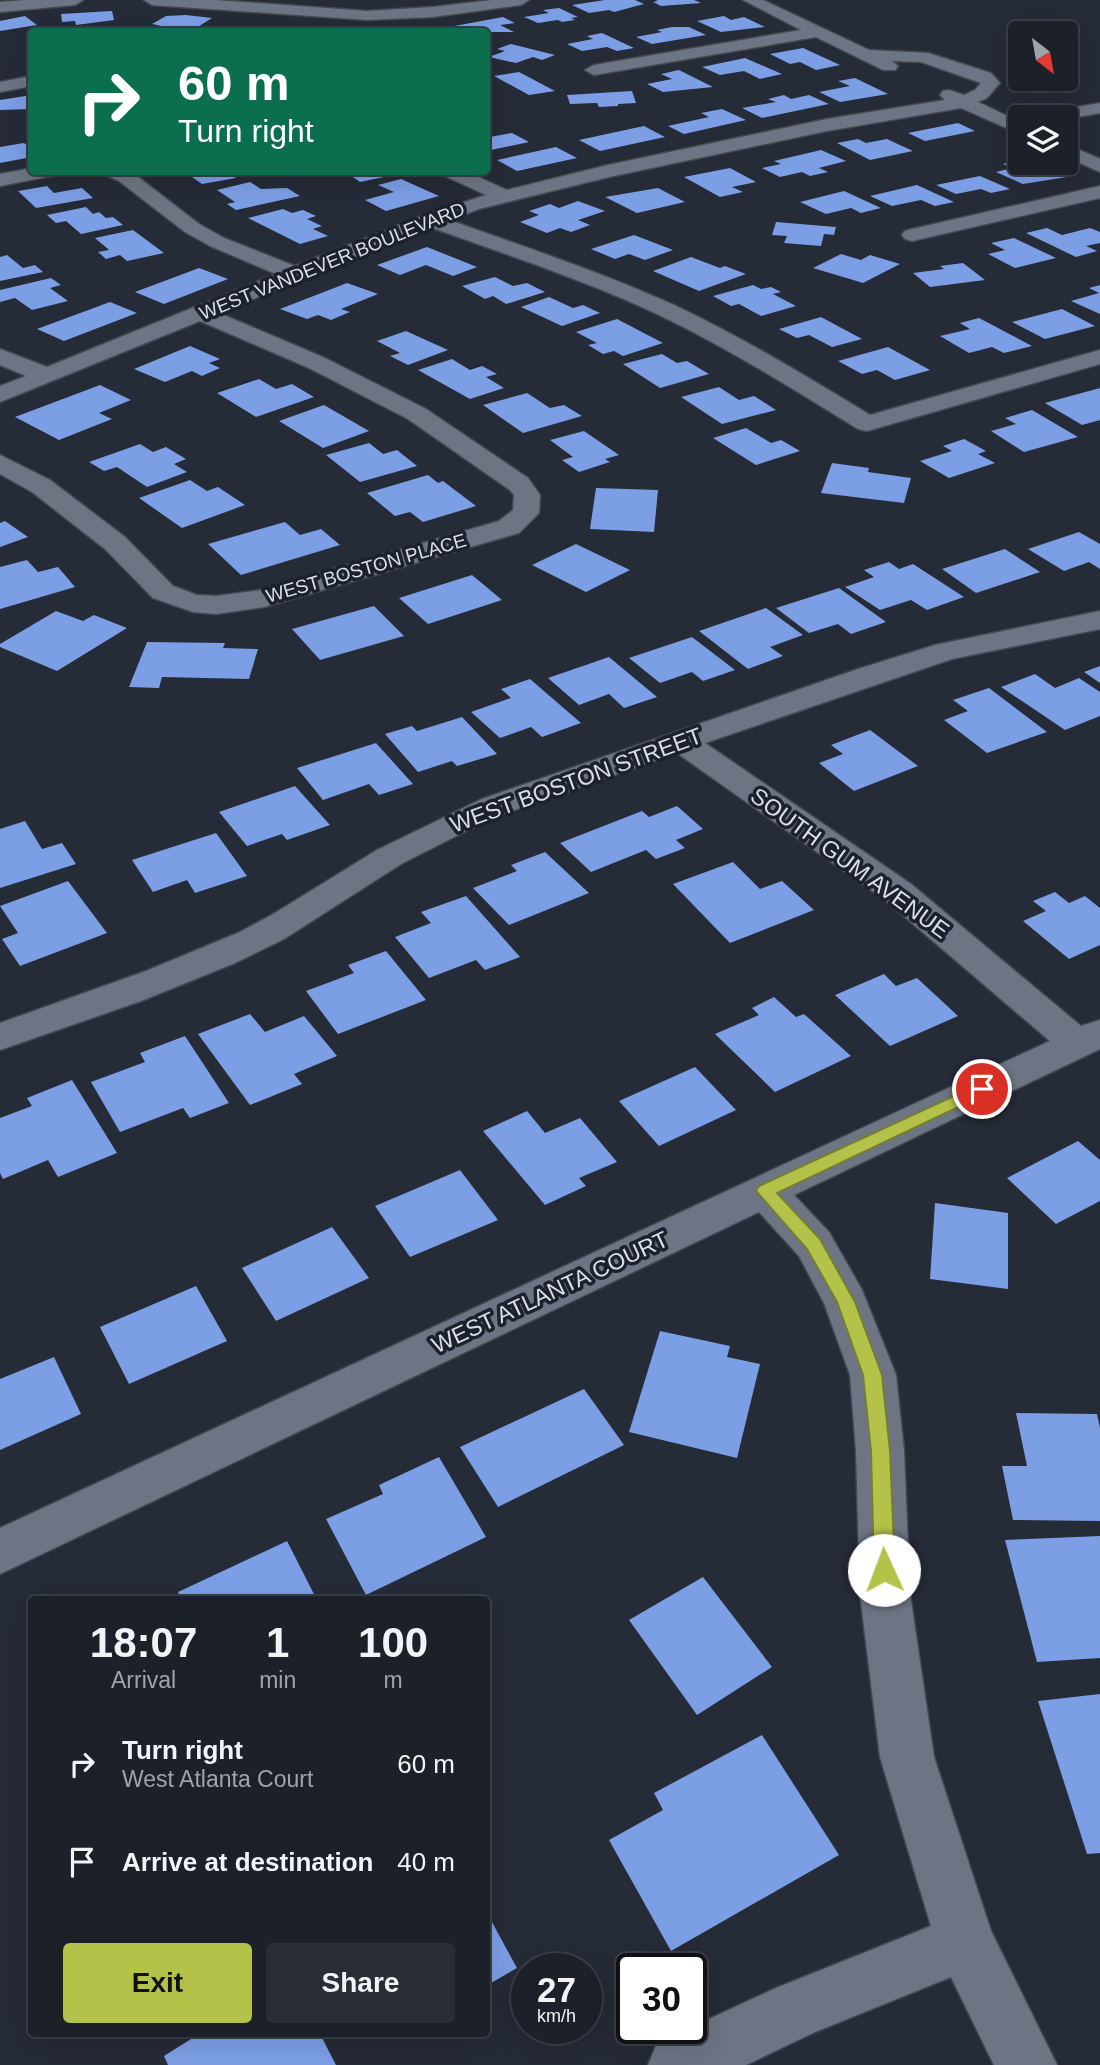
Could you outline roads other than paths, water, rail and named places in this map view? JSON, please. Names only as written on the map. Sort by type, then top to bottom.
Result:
[{"type":"street","points":[[0,7],[27,2],[75,0]]},
{"type":"street","points":[[152,0],[268,10],[385,15],[449,11],[521,0]]},
{"type":"street","points":[[751,0],[902,72]]},
{"type":"street","points":[[239,26],[268,10]]},
{"type":"street","points":[[594,70],[818,32]]},
{"type":"street","points":[[865,55],[922,57],[985,77],[991,83],[981,94],[962,102]]},
{"type":"street","points":[[0,87],[28,83]]},
{"type":"street","points":[[938,90],[1008,121]]},
{"type":"street","name":"WEST VANDEVER BOULEVARD","points":[[0,396],[429,220],[503,196],[814,128],[962,102]]},
{"type":"street","points":[[1078,112],[1100,108]]},
{"type":"street","points":[[1078,156],[1100,166]]},
{"type":"street","points":[[0,180],[28,175]]},
{"type":"street","points":[[122,175],[192,228],[217,242],[295,274]]},
{"type":"street","points":[[458,175],[503,196]]},
{"type":"street","points":[[912,235],[1100,192]]},
{"type":"street","points":[[429,220],[613,287],[665,310],[757,357],[867,424],[1100,357]]},
{"type":"street","name":"WEST BOSTON PLACE","points":[[0,463],[41,486],[75,511],[115,543],[163,592],[193,603],[216,605],[254,600],[492,532],[521,520],[526,513],[527,495],[519,484],[417,414],[307,358],[200,313]]},
{"type":"street","points":[[0,356],[47,376]]},
{"type":"street","name":"WEST BOSTON STREET","points":[[0,1037],[183,971],[254,940],[314,907],[388,858],[439,830],[494,806],[869,675],[946,651],[1100,620]]},
{"type":"street","name":"SOUTH GUM AVENUE","points":[[681,741],[898,892],[1089,1039]]},
{"type":"street","name":"WEST ATLANTA COURT","points":[[0,1552],[1089,1039]]},
{"type":"street","points":[[765,1191],[814,1244],[846,1302],[873,1375],[880,1451],[885,1594],[907,1757],[965,1942],[1026,2065]]},
{"type":"street","points":[[679,2065],[797,2009],[965,1942]]}]
